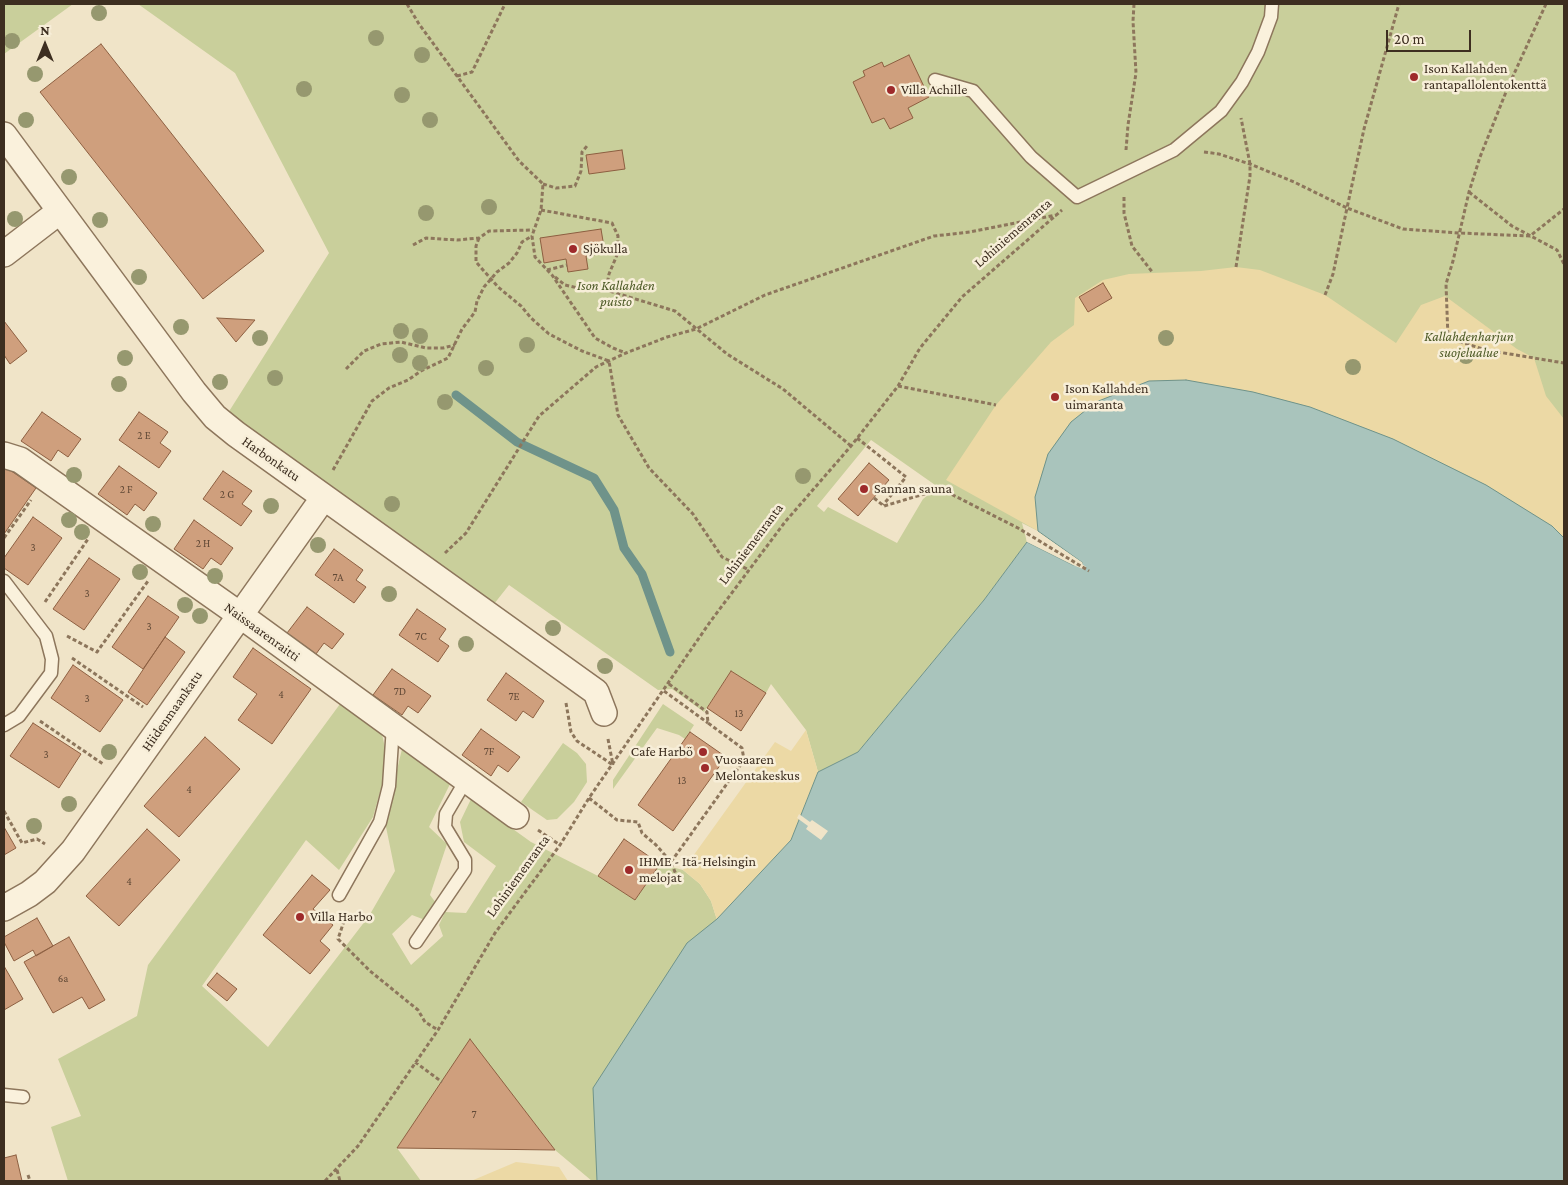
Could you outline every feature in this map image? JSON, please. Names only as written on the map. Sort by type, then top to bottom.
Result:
[{"type":"street","name":"Harbonkatu","points":[[4,135],[194,392],[215,417],[596,692],[604,712]]},
{"type":"street","points":[[4,254],[60,211]]},
{"type":"street","name":"Naissaarenraitti","points":[[4,455],[20,460],[240,616],[516,816]]},
{"type":"street","name":"Hiidenmaankatu","points":[[4,908],[29,894],[45,882],[67,857],[324,497]]},
{"type":"lane","points":[[935,80],[973,90],[1031,157],[1078,197],[1174,150],[1221,112],[1242,82],[1258,52],[1271,17],[1272,4]]},
{"type":"lane","points":[[4,581],[46,636],[52,659],[51,674],[19,716],[4,725]]},
{"type":"lane","points":[[339,895],[380,822],[389,786],[393,726]]},
{"type":"lane","points":[[416,942],[465,870],[465,860],[445,827],[446,814],[466,780]]},
{"type":"lane","points":[[4,1095],[23,1098]]},
{"type":"path","points":[[407,4],[419,24],[519,162],[542,184],[556,188],[576,186],[581,170],[582,152],[587,146]]},
{"type":"path","points":[[456,76],[472,72],[505,4]]},
{"type":"path","points":[[1134,4],[1136,73],[1128,125],[1124,213],[1132,246],[1153,273]]},
{"type":"path","points":[[1325,295],[1333,274],[1364,129],[1399,4]]},
{"type":"path","points":[[1546,4],[1508,87],[1469,192],[1454,261],[1446,284],[1448,338],[1486,350],[1564,363]]},
{"type":"path","points":[[1236,267],[1250,176],[1250,164],[1241,117],[1242,82]]},
{"type":"path","points":[[1174,150],[1191,150],[1219,154],[1250,164],[1294,182],[1347,208],[1403,228],[1530,236],[1564,209]]},
{"type":"path","points":[[542,184],[541,210],[532,236],[535,257],[552,275],[565,285],[606,290],[675,311],[727,354],[783,389],[851,446]]},
{"type":"path","points":[[1469,192],[1498,216],[1530,236],[1564,252]]},
{"type":"path","name":"Lohiniemenranta","points":[[325,1181],[358,1146],[438,1030],[495,933],[560,845],[710,622],[785,522],[851,446],[898,386],[920,348],[962,297],[1078,197]]},
{"type":"path","points":[[541,210],[612,223],[618,236],[617,255],[609,274],[606,290]]},
{"type":"path","points":[[427,571],[466,533],[539,416],[596,367],[667,337],[696,329],[766,295],[934,236],[970,232],[1057,215]]},
{"type":"path","points":[[413,245],[426,238],[457,240],[479,238],[489,231],[534,230]]},
{"type":"path","points":[[324,497],[326,481],[372,401],[389,388],[448,358],[462,330],[475,312],[477,301],[484,287],[491,278],[509,263],[517,253],[522,242],[532,236]]},
{"type":"path","points":[[479,238],[476,246],[476,262],[549,334],[582,351],[609,361]]},
{"type":"path","points":[[1558,250],[1564,264]]},
{"type":"path","points":[[547,270],[567,265]]},
{"type":"path","points":[[552,275],[595,338],[626,353]]},
{"type":"path","points":[[346,369],[364,351],[381,344],[401,342],[426,348],[443,348],[455,345]]},
{"type":"path","points":[[609,361],[618,415],[649,468],[693,514],[722,557],[749,570]]},
{"type":"path","points":[[898,386],[996,405]]},
{"type":"path","points":[[857,438],[906,477],[883,506]]},
{"type":"path","points":[[883,506],[941,489],[1018,528],[1089,571]]},
{"type":"path","points":[[874,498],[883,506]]},
{"type":"path","points":[[4,538],[17,519]]},
{"type":"path","points":[[50,594],[85,544]]},
{"type":"path","points":[[33,619],[97,652],[145,586]]},
{"type":"path","points":[[83,664],[137,702]]},
{"type":"path","points":[[669,684],[707,712],[708,724]]},
{"type":"path","points":[[664,691],[742,748],[744,760],[671,862]]},
{"type":"path","points":[[42,722],[95,759]]},
{"type":"path","points":[[610,747],[613,765]]},
{"type":"path","points":[[590,798],[617,820],[638,822],[642,833],[671,862],[677,877]]},
{"type":"path","points":[[4,811],[22,843],[37,839],[67,857]]},
{"type":"path","points":[[339,895],[344,921],[338,939],[370,971],[418,1010],[425,1022],[438,1030]]},
{"type":"path","points":[[415,1062],[442,1082]]},
{"type":"path","points":[[336,1169],[340,1181]]},
{"type":"path","points":[[28,1175],[30,1181]]},
{"type":"green space","points":[[4,4],[73,4],[4,54]]},
{"type":"green space","name":"Ison Kallahden puisto","points":[[138,4],[1564,4],[1564,538],[1551,526],[1335,417],[1310,407],[1035,497],[1038,531],[1022,523],[1027,542],[984,600],[858,752],[818,772],[806,730],[771,684],[766,693],[731,671],[704,712],[672,689],[658,690],[509,585],[494,604],[228,413],[329,253],[235,73]],"holes":[[[871,440],[938,487],[923,499],[897,543],[828,507],[824,512],[817,506]]]},
{"type":"green space","points":[[340,704],[382,734],[385,748],[385,774],[373,817],[339,870],[306,840],[202,986],[268,1047],[369,916],[395,871],[385,822],[392,802],[402,749],[450,784],[429,827],[447,844],[430,895],[436,903],[425,920],[412,915],[392,934],[411,965],[443,936],[439,925],[445,912],[466,913],[496,866],[464,842],[460,822],[471,799],[531,842],[598,876],[635,900],[660,864],[683,870],[700,884],[711,901],[717,920],[672,1181],[592,1181],[555,1150],[470,1040],[397,1148],[421,1181],[68,1181],[51,1127],[81,1116],[58,1059],[137,1016],[148,965]]},
{"type":"green space","points":[[663,704],[694,725],[685,739],[679,735],[657,728],[613,789],[613,780]]},
{"type":"green space","points":[[563,743],[577,753],[586,764],[587,782],[574,802],[557,819],[547,820],[521,802]]},
{"type":"sand","points":[[1236,267],[1260,270],[1325,295],[1396,343],[1421,305],[1445,296],[1517,349],[1534,358],[1546,396],[1564,419],[1564,538],[1551,526],[1486,485],[1393,439],[1310,407],[1253,392],[1071,422],[1048,454],[1035,497],[1038,531],[946,480],[996,405],[1051,342],[1074,325],[1075,298],[1103,280],[1129,274],[1201,271]]},
{"type":"sand","points":[[806,730],[818,772],[791,840],[717,920],[711,901],[700,884],[683,870],[775,742],[791,751]]},
{"type":"sand","points":[[516,1162],[559,1167],[568,1181],[471,1181]]},
{"type":"water","points":[[1186,380],[1253,392],[1310,407],[1393,439],[1486,485],[1552,526],[1564,538],[1564,1181],[597,1181],[593,1088],[687,943],[717,919],[791,840],[818,772],[858,752],[984,600],[1027,542],[1073,565],[1083,563],[1038,531],[1035,497],[1048,454],[1071,422],[1096,402],[1149,381]]},
{"type":"pier","points":[[1035,530],[1086,567],[1083,569],[1073,565],[1027,542],[1026,539],[1074,563],[1077,562],[1036,533]]},
{"type":"pier","points":[[799,814],[828,831],[821,840],[806,829],[808,826],[797,818]]},
{"type":"building","points":[[101,44],[264,251],[203,299],[40,92]]},
{"type":"building","name":"Villa Achille","points":[[909,55],[929,97],[908,108],[913,118],[890,129],[884,118],[872,123],[853,82],[865,76],[863,71],[882,62],[884,67]]},
{"type":"building","points":[[622,150],[625,169],[589,174],[586,155]]},
{"type":"building","name":"Sjökulla","points":[[601,229],[605,253],[586,256],[588,269],[568,272],[566,259],[544,263],[540,238]]},
{"type":"building","points":[[1103,283],[1112,298],[1088,312],[1079,297]]},
{"type":"building","points":[[217,318],[255,320],[236,342]]},
{"type":"building","points":[[4,321],[27,351],[10,364],[4,355]]},
{"type":"building","points":[[42,412],[81,439],[68,457],[58,450],[51,461],[21,441]]},
{"type":"building","points":[[139,412],[168,432],[160,443],[171,451],[159,468],[119,440]]},
{"type":"building","name":"Sannan sauna","points":[[869,463],[889,480],[858,516],[838,499]]},
{"type":"building","points":[[4,466],[36,488],[4,534]]},
{"type":"building","points":[[119,466],[157,493],[144,511],[135,504],[127,515],[98,494]]},
{"type":"building","points":[[223,471],[252,491],[242,504],[252,511],[241,526],[203,499]]},
{"type":"building","points":[[33,517],[62,538],[28,585],[4,568],[4,558]]},
{"type":"building","points":[[194,520],[233,548],[221,565],[211,558],[203,569],[174,549]]},
{"type":"building","points":[[334,549],[363,570],[356,580],[366,587],[354,603],[315,575]]},
{"type":"building","points":[[89,558],[120,579],[84,630],[53,609]]},
{"type":"building","points":[[148,596],[179,617],[143,669],[112,647]]},
{"type":"building","points":[[307,607],[344,634],[332,649],[324,643],[316,654],[287,633]]},
{"type":"building","points":[[417,609],[446,629],[439,639],[449,646],[438,662],[399,635]]},
{"type":"building","points":[[165,637],[185,652],[147,705],[128,692]]},
{"type":"building","points":[[253,648],[311,689],[272,744],[238,720],[257,694],[233,677]]},
{"type":"building","points":[[73,665],[123,700],[100,732],[51,698]]},
{"type":"building","points":[[392,669],[431,696],[418,713],[408,706],[402,715],[373,695]]},
{"type":"building","points":[[731,671],[766,693],[741,731],[707,708]]},
{"type":"building","points":[[506,673],[544,701],[533,718],[523,711],[516,721],[487,700]]},
{"type":"building","points":[[33,723],[81,754],[59,788],[10,756]]},
{"type":"building","points":[[481,729],[520,757],[508,772],[498,765],[491,776],[462,755]]},
{"type":"building","points":[[690,732],[726,757],[673,831],[638,805]]},
{"type":"building","points":[[205,737],[240,769],[179,837],[144,806]]},
{"type":"building","points":[[4,827],[16,848],[4,855]]},
{"type":"building","points":[[147,829],[180,860],[119,926],[86,896]]},
{"type":"building","name":"IHME - Itä-Helsingin melojat","points":[[624,839],[660,864],[635,900],[598,876]]},
{"type":"building","name":"Villa Harbo","points":[[312,875],[330,890],[313,909],[333,925],[320,941],[330,950],[310,974],[263,935]]},
{"type":"building","points":[[37,918],[53,946],[36,956],[33,950],[14,961],[4,942],[4,937]]},
{"type":"building","points":[[69,937],[105,1000],[89,1009],[82,997],[53,1013],[24,962]]},
{"type":"building","points":[[4,966],[23,999],[4,1010]]},
{"type":"building","points":[[217,973],[237,989],[227,1001],[207,985]]},
{"type":"building","points":[[470,1039],[555,1150],[397,1148]]},
{"type":"building","points":[[16,1155],[22,1181],[4,1181],[4,1158]]},
{"type":"waterway","points":[[456,395],[517,442],[594,478],[614,510],[624,548],[642,574],[670,652]]},
{"type":"place","name":"Ison Kallahden rantapallolentokenttä","points":[[1414,77]]},
{"type":"place","name":"Villa Achille","points":[[891,90]]},
{"type":"place","name":"Sjökulla","points":[[573,249]]},
{"type":"place","name":"Ison Kallahden uimaranta","points":[[1055,397]]},
{"type":"place","name":"Sannan sauna","points":[[864,489]]},
{"type":"place","name":"Cafe Harbö","points":[[703,752]]},
{"type":"place","name":"Vuosaaren Melontakeskus","points":[[705,768]]},
{"type":"place","name":"IHME - Itä-Helsingin melojat","points":[[629,870]]},
{"type":"place","name":"Villa Harbo","points":[[300,917]]},
{"type":"park label","name":"Kallahdenharjun suojelualue","points":[[1469,346]]}]
